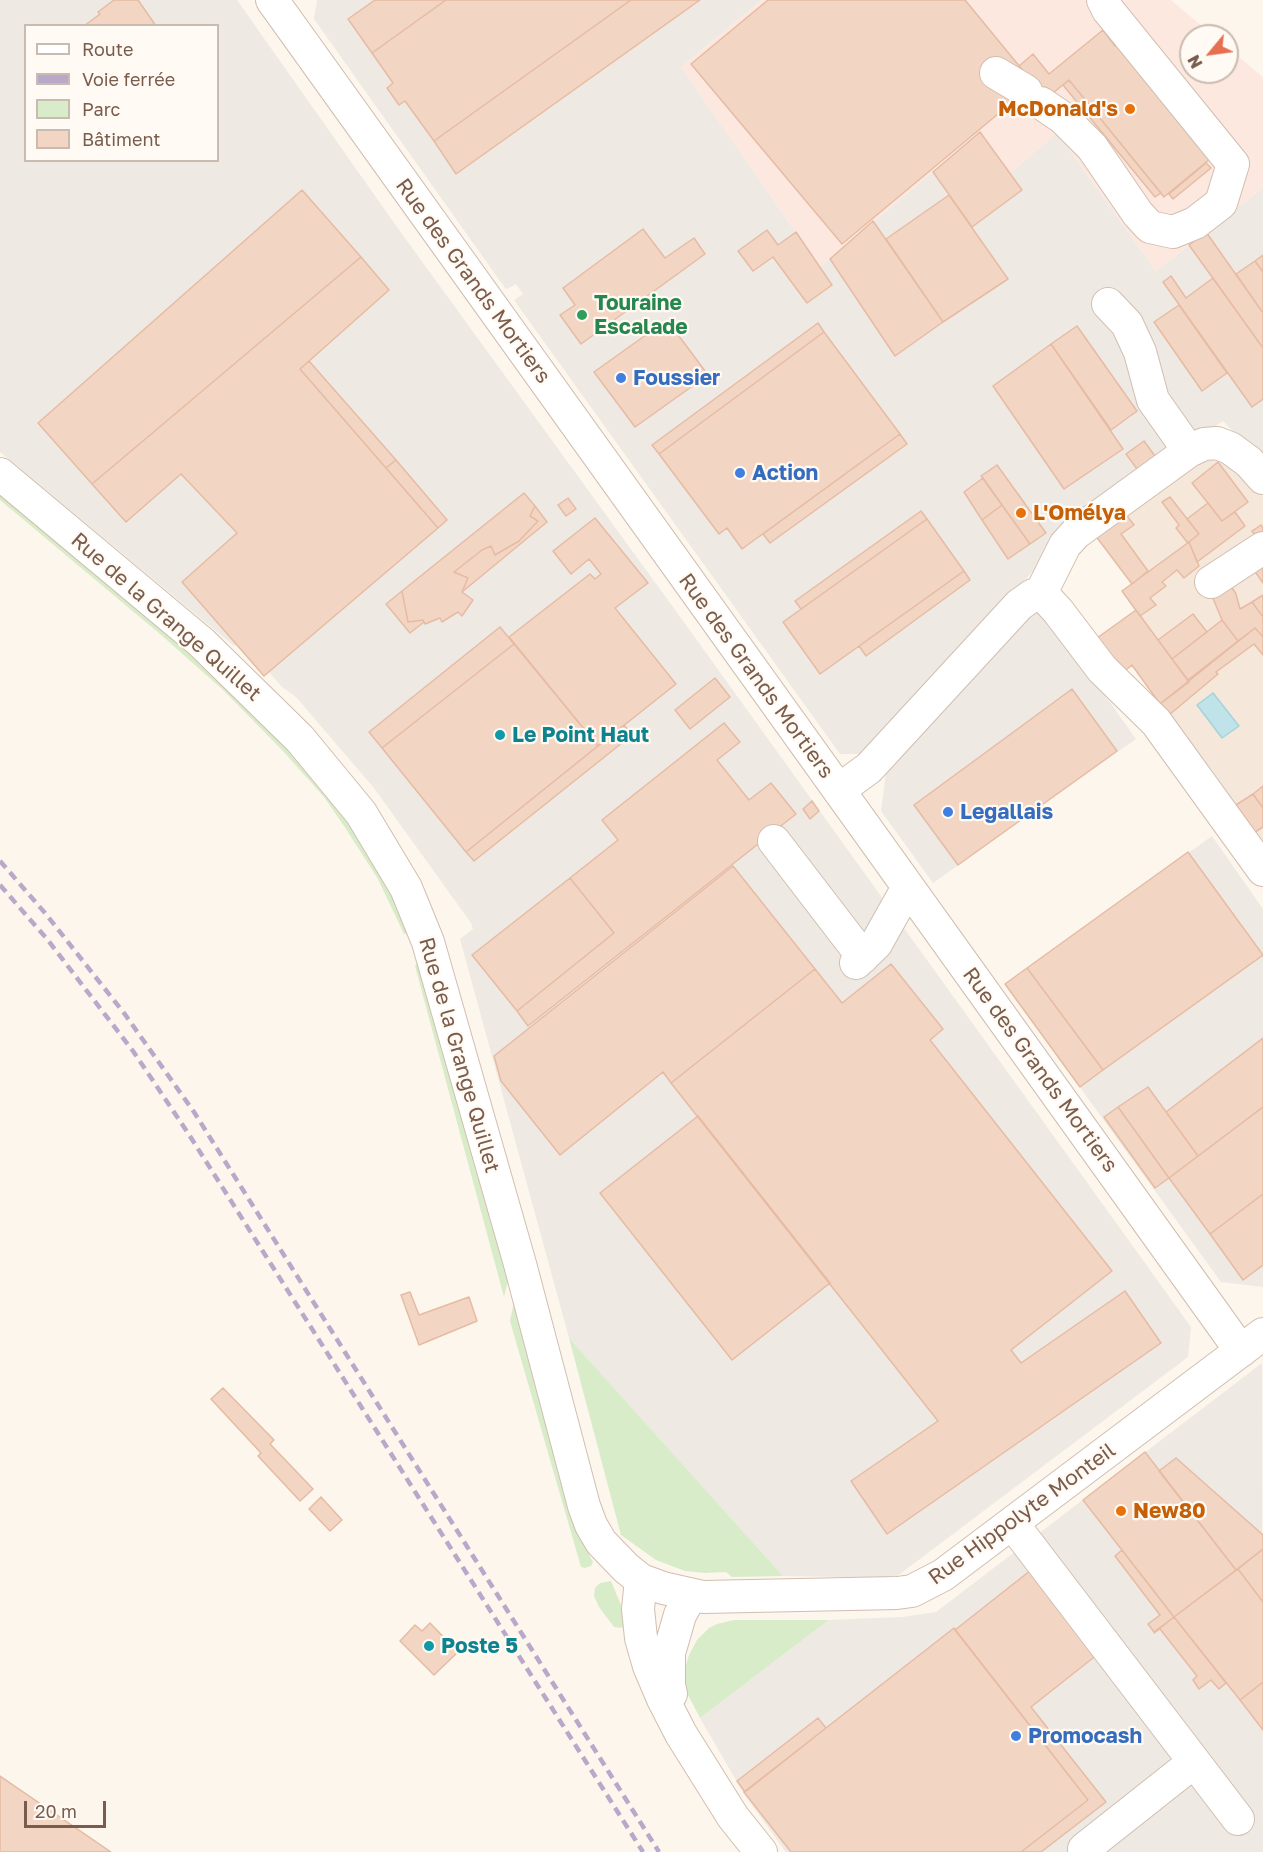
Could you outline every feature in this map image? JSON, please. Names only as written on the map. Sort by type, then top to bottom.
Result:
[{"type":"street","name":"Rue des Grands Mortiers","points":[[272,0],[908,887],[1252,1342]]},
{"type":"street","points":[[996,73],[1063,118],[1092,147],[1138,214],[1150,227],[1173,232],[1195,224],[1221,203],[1233,164],[1108,10],[1103,0]]},
{"type":"street","points":[[1108,304],[1127,324],[1140,352],[1154,400],[1189,451]]},
{"type":"street","points":[[1040,595],[1065,545],[1076,533],[1189,451],[1204,444],[1230,447],[1249,462],[1263,478]]},
{"type":"street","name":"Rue de la Grange Quillet","points":[[0,474],[201,642],[300,740],[361,813],[406,888],[428,942],[520,1264],[584,1506],[601,1542],[641,1580]]},
{"type":"street","points":[[1211,582],[1263,548]]},
{"type":"street","points":[[839,790],[869,768],[1019,605],[1033,595],[1040,595],[1058,611],[1117,685],[1156,722],[1263,870]]},
{"type":"street","points":[[774,841],[859,960],[876,944],[908,887]]},
{"type":"street","name":"Rue Hippolyte Monteil","points":[[641,1580],[691,1595],[735,1598],[912,1591],[943,1575],[1252,1342]]},
{"type":"street","points":[[1012,1523],[1238,1819]]},
{"type":"street","points":[[641,1580],[638,1609],[641,1638],[649,1666],[663,1699],[698,1762],[733,1817],[761,1852]]},
{"type":"street","points":[[691,1595],[672,1639],[668,1670],[673,1700],[698,1762]]},
{"type":"street","points":[[1083,1851],[1194,1762]]},
{"type":"shaded area","points":[[0,0],[237,0],[397,227],[1191,1327],[1188,1357],[900,1574],[892,1578],[783,1576],[569,1338],[460,939],[473,929],[471,923],[374,788],[296,697],[282,687],[269,672],[264,676],[237,644],[234,646],[0,452]]},
{"type":"shaded area","points":[[317,0],[762,0],[681,67],[820,267],[980,132],[1010,173],[1057,133],[1156,271],[1263,188],[1263,463],[1223,421],[1198,438],[1059,542],[869,754],[840,754],[514,300],[523,294],[516,284],[505,288],[314,19]]},
{"type":"shaded area","points":[[762,0],[1171,0],[1200,24],[1179,24],[1179,84],[1239,84],[1239,57],[1263,77],[1263,188],[1156,271],[1057,133],[1010,173],[980,132],[820,267],[681,67]]},
{"type":"shaded area","points":[[1207,459],[1227,463],[1263,496],[1263,843],[1210,767],[1132,666],[1122,673],[1097,638],[1136,610],[1122,591],[1132,584],[1095,535],[1177,473]]},
{"type":"shaded area","points":[[1040,605],[1136,739],[933,883],[881,811],[886,772]]},
{"type":"shaded area","points":[[1212,836],[1263,909],[1263,1287],[1221,1282],[1005,984]]},
{"type":"shaded area","points":[[1262,1363],[1263,1852],[786,1852],[744,1794],[700,1718],[829,1620],[902,1617],[936,1612]]},
{"type":"green space","points":[[0,491],[180,640],[294,752],[369,850],[411,932],[404,934],[378,879],[324,797],[283,751],[222,689],[160,634],[0,500]]},
{"type":"green space","points":[[420,959],[508,1281],[504,1297],[415,966]]},
{"type":"green space","points":[[514,1302],[565,1494],[580,1538],[593,1562],[591,1566],[585,1568],[581,1567],[510,1321]]},
{"type":"green space","points":[[569,1338],[783,1576],[732,1577],[726,1572],[685,1571],[656,1560],[621,1535]]},
{"type":"green space","points":[[611,1581],[621,1605],[625,1628],[614,1627],[594,1596],[595,1588],[600,1583]]},
{"type":"green space","points":[[734,1620],[829,1620],[700,1718],[685,1685],[685,1668],[689,1655],[697,1640],[709,1628]]},
{"type":"water","points":[[1213,693],[1239,726],[1222,738],[1197,705]]},
{"type":"building","points":[[114,0],[138,0],[155,24],[87,24],[100,14],[98,12]]},
{"type":"building","points":[[375,0],[446,0],[372,53],[348,19]]},
{"type":"building","points":[[446,0],[631,0],[434,141],[405,101],[399,105],[387,88],[393,83],[372,53]]},
{"type":"building","points":[[631,0],[700,0],[456,174],[434,141]]},
{"type":"building","points":[[768,0],[965,0],[1034,84],[842,244],[691,64]]},
{"type":"building","name":"McDonald's","points":[[1103,30],[1115,46],[1119,43],[1210,159],[1164,197],[1069,80],[1026,115],[1015,101],[1034,84],[1019,66],[1033,54],[1049,74]]},
{"type":"building","points":[[1069,80],[1161,193],[1155,197],[1063,85]]},
{"type":"building","points":[[980,132],[1022,190],[972,227],[933,172]]},
{"type":"building","points":[[1206,163],[1211,168],[1173,199],[1169,194]]},
{"type":"building","points":[[302,190],[361,257],[92,484],[38,423]]},
{"type":"building","points":[[949,195],[1008,279],[943,322],[886,239]]},
{"type":"building","points":[[873,221],[943,322],[895,356],[830,259]]},
{"type":"building","points":[[643,229],[665,258],[694,238],[705,254],[581,344],[560,315],[575,305],[563,288]]},
{"type":"building","points":[[767,230],[778,245],[796,232],[832,285],[807,303],[773,257],[753,271],[738,251]]},
{"type":"building","points":[[1206,232],[1263,313],[1263,348],[1189,245]]},
{"type":"building","points":[[1263,255],[1263,272],[1255,261]]},
{"type":"building","points":[[361,257],[389,290],[300,369],[438,528],[264,676],[182,582],[237,533],[181,474],[126,522],[92,484]]},
{"type":"building","points":[[1255,261],[1263,272],[1263,313],[1236,274]]},
{"type":"building","points":[[1171,276],[1186,298],[1213,278],[1263,348],[1263,399],[1252,407],[1163,282]]},
{"type":"building","points":[[1179,305],[1227,373],[1202,391],[1154,322]]},
{"type":"building","points":[[818,323],[824,332],[659,454],[652,445]]},
{"type":"building","points":[[670,324],[708,375],[635,427],[594,372],[657,327],[660,332]]},
{"type":"building","points":[[1077,326],[1137,411],[1111,430],[1051,344]]},
{"type":"building","points":[[824,332],[900,434],[742,549],[727,528],[719,534],[659,454]]},
{"type":"building","points":[[1051,344],[1123,449],[1064,489],[993,386]]},
{"type":"building","points":[[309,361],[396,460],[386,468],[300,369]]},
{"type":"building","points":[[900,434],[907,444],[770,543],[763,534]]},
{"type":"building","points":[[1144,441],[1161,464],[1143,477],[1126,454]]},
{"type":"building","points":[[396,460],[447,520],[438,528],[386,468]]},
{"type":"building","points":[[1218,462],[1248,502],[1222,521],[1192,483]]},
{"type":"building","points":[[997,465],[1046,533],[1030,544],[981,476]]},
{"type":"building","points":[[983,478],[1002,505],[982,520],[964,492]]},
{"type":"building","points":[[524,493],[535,506],[530,516],[538,521],[519,541],[495,555],[491,546],[482,550],[454,572],[468,578],[462,592],[473,600],[462,616],[458,612],[442,622],[440,618],[425,624],[423,620],[408,622],[402,591]]},
{"type":"building","points":[[1170,497],[1199,534],[1189,542],[1176,528],[1179,525],[1162,502]]},
{"type":"building","points":[[568,498],[576,509],[566,516],[558,505]]},
{"type":"building","points":[[1208,503],[1222,521],[1235,512],[1245,526],[1197,562],[1189,542],[1199,534],[1187,519]]},
{"type":"building","points":[[1002,505],[1030,544],[1008,559],[982,520]]},
{"type":"building","points":[[535,506],[547,522],[462,592],[468,578],[454,572],[482,550],[491,546],[495,555],[519,541],[538,521],[530,516]]},
{"type":"building","points":[[921,511],[927,519],[801,609],[795,601]]},
{"type":"building","points":[[1124,512],[1134,525],[1121,534],[1148,571],[1132,584],[1095,535]]},
{"type":"building","points":[[595,518],[648,583],[615,608],[676,684],[598,746],[509,637],[590,574],[595,579],[601,574],[589,559],[571,574],[553,551]]},
{"type":"building","points":[[927,519],[964,571],[820,674],[783,622]]},
{"type":"building","points":[[1261,525],[1263,537],[1255,535],[1252,531]]},
{"type":"building","points":[[1189,542],[1199,566],[1184,578],[1177,570],[1162,582],[1166,586],[1150,598],[1156,605],[1140,616],[1122,591]]},
{"type":"building","points":[[1263,563],[1263,583],[1254,570]]},
{"type":"building","points":[[964,571],[970,580],[866,656],[859,646]]},
{"type":"building","points":[[1227,580],[1236,594],[1240,609],[1252,602],[1263,617],[1263,637],[1255,628],[1238,641],[1222,620],[1210,591]]},
{"type":"building","points":[[402,591],[408,622],[423,620],[424,622],[410,633],[386,604]]},
{"type":"building","points":[[1263,595],[1263,617],[1252,602]]},
{"type":"building","points":[[1136,610],[1189,682],[1160,704],[1132,665],[1122,673],[1097,638]]},
{"type":"building","points":[[1193,614],[1207,632],[1172,659],[1158,640]]},
{"type":"building","points":[[1222,620],[1238,641],[1188,680],[1172,659]]},
{"type":"building","points":[[500,627],[514,644],[382,748],[369,732]]},
{"type":"building","points":[[1255,628],[1263,637],[1263,655],[1254,644],[1216,672],[1218,674],[1169,715],[1160,704]]},
{"type":"building","points":[[514,644],[598,746],[466,852],[382,748]]},
{"type":"building","points":[[715,678],[730,697],[690,729],[675,710]]},
{"type":"building","points":[[1072,689],[1117,751],[958,865],[914,805]]},
{"type":"building","points":[[724,723],[740,742],[717,760],[749,800],[771,783],[796,814],[528,1026],[517,1011],[614,933],[570,878],[618,840],[602,820]]},
{"type":"building","points":[[624,725],[632,735],[474,861],[466,852]]},
{"type":"building","points":[[1263,786],[1263,808],[1253,794]]},
{"type":"building","points":[[1253,794],[1263,808],[1263,827],[1255,832],[1236,805]]},
{"type":"building","points":[[812,801],[819,811],[810,819],[803,809]]},
{"type":"building","points":[[1188,852],[1263,955],[1103,1070],[1027,968]]},
{"type":"building","points":[[733,866],[815,969],[671,1083],[663,1072],[560,1155],[501,1081],[494,1056]]},
{"type":"building","points":[[570,878],[614,933],[517,1011],[472,955]]},
{"type":"building","points":[[891,964],[943,1029],[930,1040],[1112,1271],[1011,1350],[1021,1363],[1125,1291],[1161,1343],[887,1534],[851,1481],[938,1421],[671,1083],[815,969],[842,1003]]},
{"type":"building","points":[[1027,968],[1103,1070],[1080,1087],[1005,984]]},
{"type":"building","points":[[1263,1038],[1263,1107],[1198,1156],[1166,1112]]},
{"type":"building","points":[[1148,1087],[1198,1156],[1169,1178],[1118,1107]]},
{"type":"building","points":[[1118,1107],[1169,1178],[1155,1188],[1104,1117]]},
{"type":"building","points":[[1263,1107],[1263,1194],[1210,1234],[1169,1178]]},
{"type":"building","points":[[698,1116],[830,1283],[732,1360],[600,1193]]},
{"type":"building","points":[[1263,1194],[1263,1265],[1243,1280],[1210,1234]]},
{"type":"building","points":[[410,1292],[419,1315],[469,1297],[477,1321],[419,1345],[401,1295]]},
{"type":"building","points":[[223,1388],[274,1440],[270,1444],[313,1489],[300,1501],[258,1456],[261,1453],[211,1399]]},
{"type":"building","points":[[1145,1452],[1236,1570],[1174,1617],[1083,1500]]},
{"type":"building","points":[[1176,1458],[1263,1535],[1263,1549],[1236,1570],[1159,1471]]},
{"type":"building","points":[[321,1497],[342,1520],[330,1531],[309,1509]]},
{"type":"building","points":[[1263,1549],[1263,1602],[1238,1569]]},
{"type":"building","points":[[1122,1550],[1174,1617],[1154,1632],[1148,1624],[1160,1615],[1115,1556]]},
{"type":"building","points":[[1238,1569],[1263,1602],[1263,1682],[1240,1700],[1174,1617]]},
{"type":"building","points":[[1031,1570],[1098,1654],[1031,1707],[1106,1802],[1041,1852],[1021,1852],[1088,1800],[955,1630]]},
{"type":"building","points":[[1174,1617],[1226,1683],[1219,1689],[1211,1680],[1199,1689],[1193,1680],[1197,1676],[1160,1629],[1154,1633]]},
{"type":"building","name":"Poste 5","points":[[430,1623],[458,1652],[434,1675],[400,1641],[415,1625],[422,1631]]},
{"type":"building","points":[[954,1628],[1088,1800],[1021,1852],[791,1852],[744,1792]]},
{"type":"building","points":[[1263,1682],[1263,1730],[1240,1700]]},
{"type":"building","points":[[818,1718],[826,1728],[745,1792],[737,1781]]},
{"type":"building","points":[[0,1776],[111,1852],[0,1852]]},
{"type":"railway","points":[[0,861],[45,913],[124,1013],[194,1112],[659,1852]]},
{"type":"railway","points":[[0,885],[47,939],[133,1051],[188,1133],[643,1852]]},
{"type":"place","name":"McDonald's","points":[[1130,109]]},
{"type":"place","name":"Touraine Escalade","points":[[582,315]]},
{"type":"place","name":"Foussier","points":[[621,378]]},
{"type":"place","name":"Action","points":[[740,473]]},
{"type":"place","name":"L'Omélya","points":[[1021,513]]},
{"type":"place","name":"Le Point Haut","points":[[500,735]]},
{"type":"place","name":"Legallais","points":[[948,812]]},
{"type":"place","name":"New80","points":[[1121,1511]]},
{"type":"place","name":"Poste 5","points":[[429,1646]]},
{"type":"place","name":"Promocash","points":[[1016,1736]]}]
